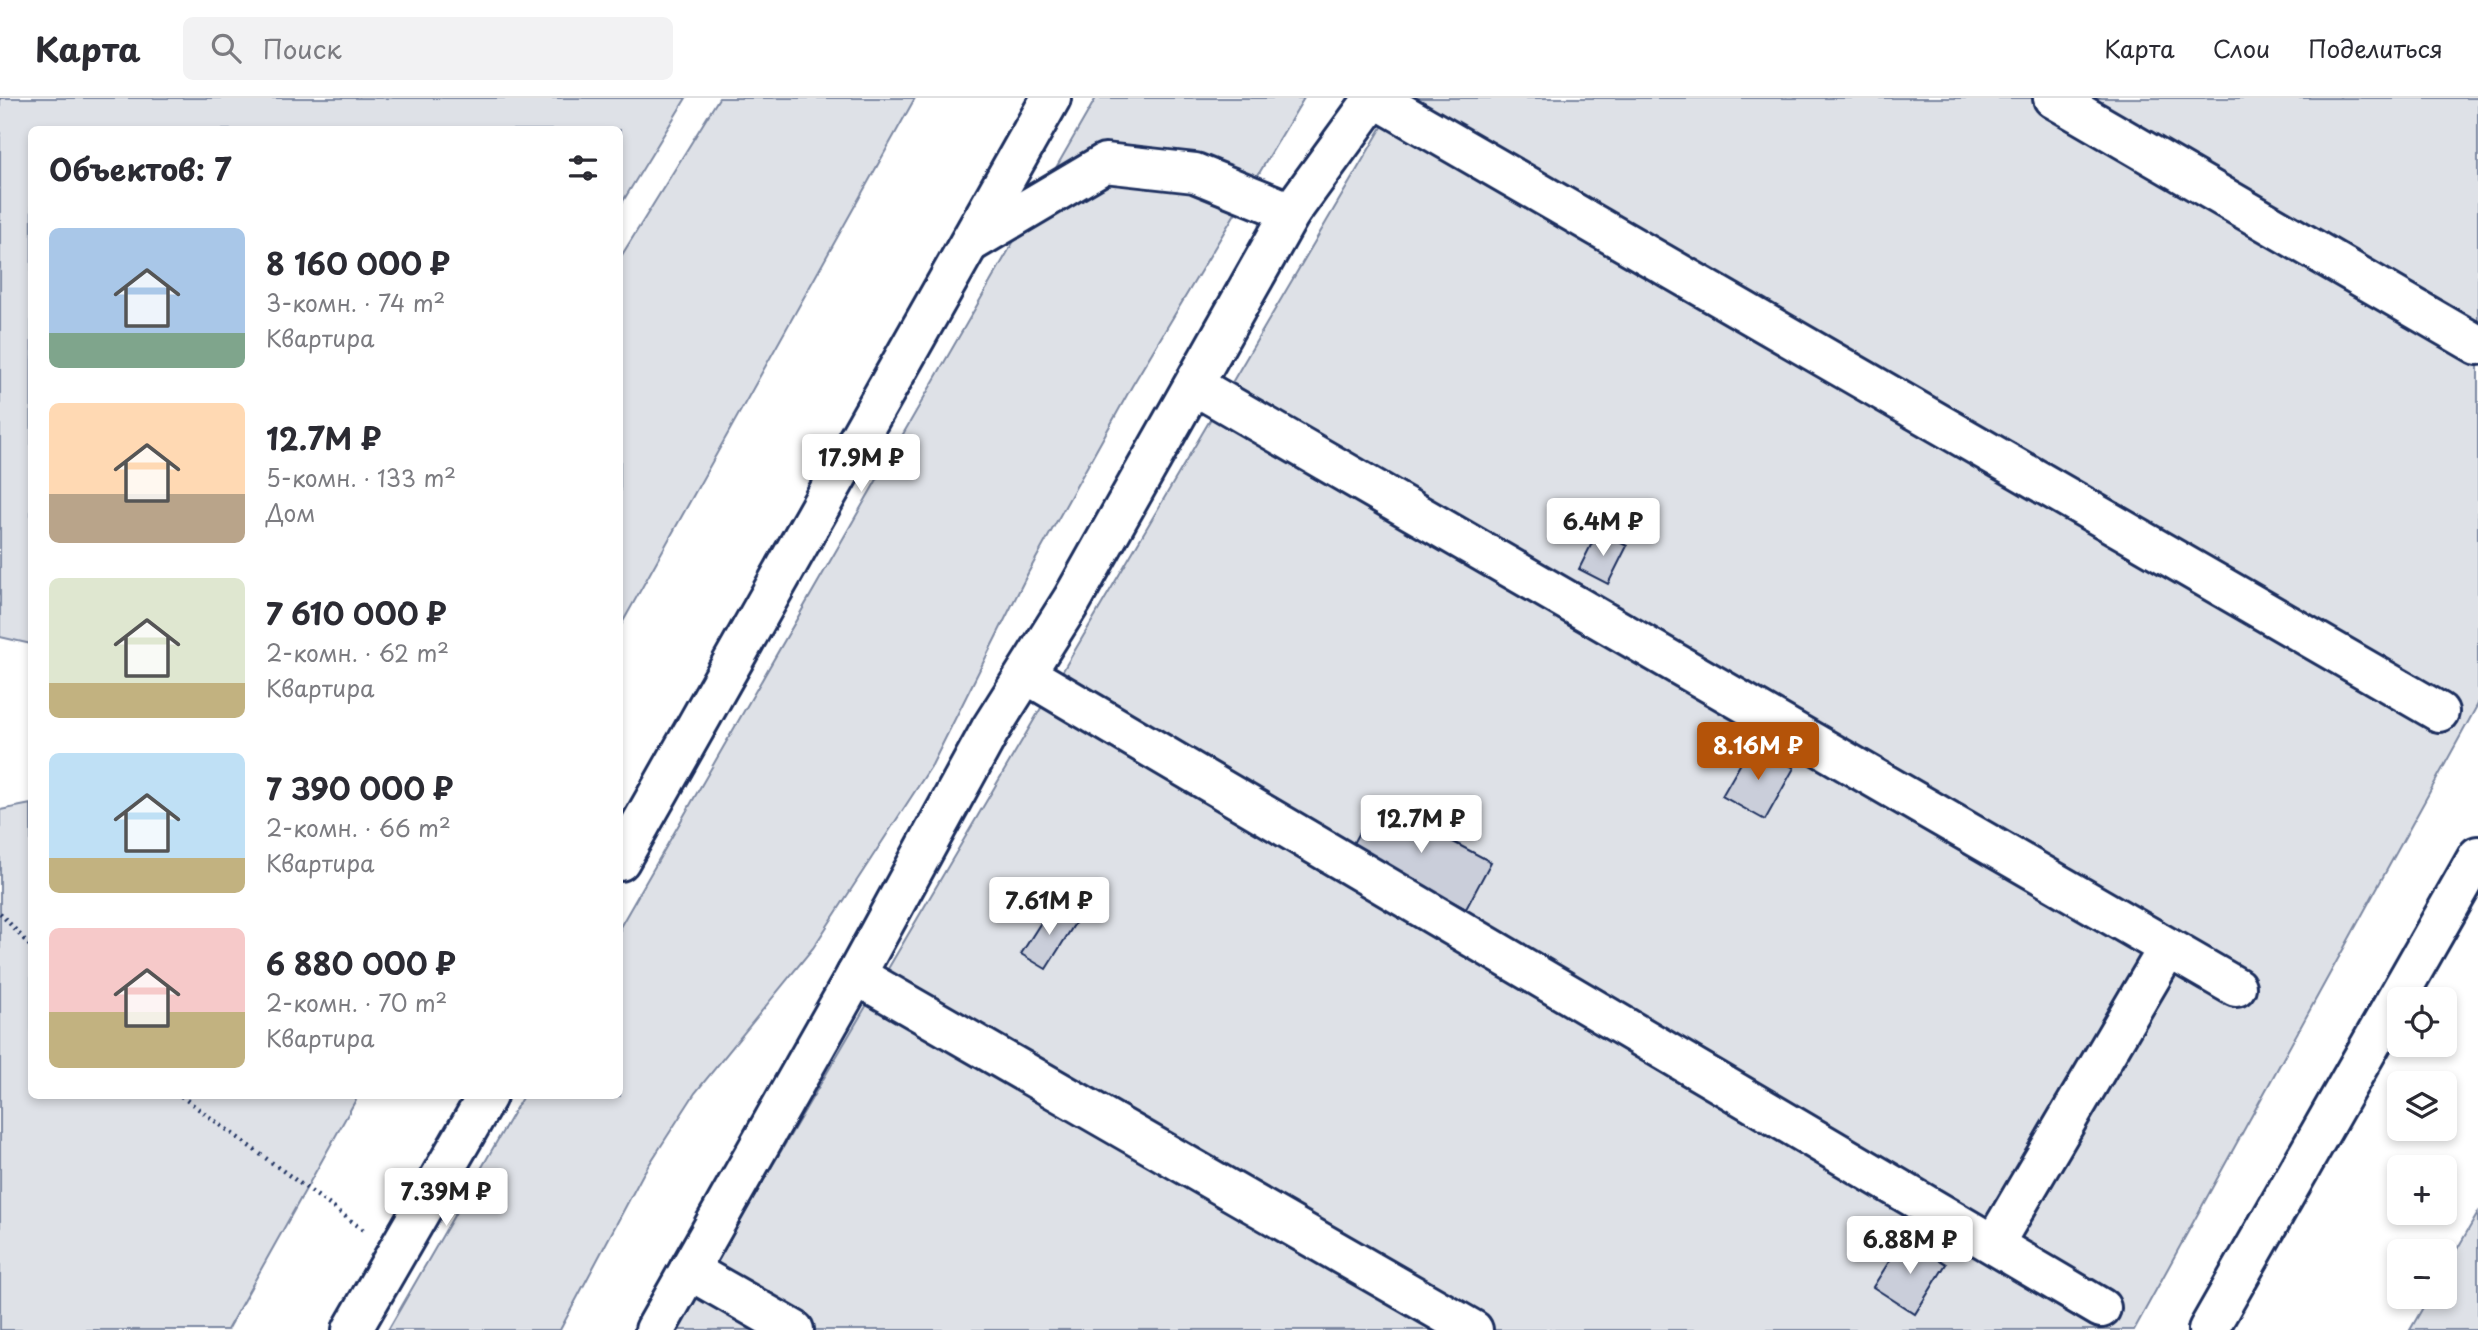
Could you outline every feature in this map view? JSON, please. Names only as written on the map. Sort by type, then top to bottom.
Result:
[{"type":"street","points":[[623,855],[1051,98]]},
{"type":"street","points":[[655,1330],[856,975],[990,730],[1072,600],[1292,212],[1375,98],[2439,712]]},
{"type":"street","points":[[2053,98],[2478,345]]},
{"type":"street","points":[[969,244],[1105,163],[1195,173],[1292,212]]},
{"type":"street","points":[[1194,385],[2236,987]]},
{"type":"street","points":[[1026,674],[2101,1308]]},
{"type":"street","points":[[2208,1330],[2478,856]]},
{"type":"street","points":[[1994,1244],[2168,948]]},
{"type":"street","points":[[856,975],[1473,1330]]},
{"type":"street","points":[[352,1330],[484,1099]]},
{"type":"street","points":[[689,1270],[794,1330]]},
{"type":"path","points":[[0,913],[28,944]]},
{"type":"path","points":[[185,1099],[396,1255]]},
{"type":"shaded area","points":[[0,98],[686,98],[623,201],[623,126],[28,126],[28,643],[0,637]]},
{"type":"shaded area","points":[[719,98],[915,98],[623,622],[623,253]]},
{"type":"shaded area","points":[[1096,98],[1304,98],[1132,386],[1028,573],[932,765],[813,948],[695,1093],[643,1174],[560,1330],[388,1330],[521,1099],[623,1099],[623,922]]},
{"type":"shaded area","points":[[1399,98],[2478,98],[2478,704],[2134,1330],[676,1330]]},
{"type":"shaded area","points":[[28,805],[28,1099],[356,1099],[227,1330],[0,1330],[0,810]]},
{"type":"shaded area","points":[[2478,1213],[2478,1330],[2410,1330],[2422,1309],[2457,1309],[2457,1249]]},
{"type":"building","points":[[1598,531],[1627,546],[1608,584],[1579,569]]},
{"type":"building","points":[[1752,744],[1794,768],[1765,820],[1722,796]]},
{"type":"building","points":[[1376,801],[1491,862],[1466,909],[1351,847]]},
{"type":"building","points":[[1052,905],[1077,920],[1046,969],[1021,954]]},
{"type":"building","points":[[1904,1238],[1946,1264],[1915,1314],[1873,1287]]}]
